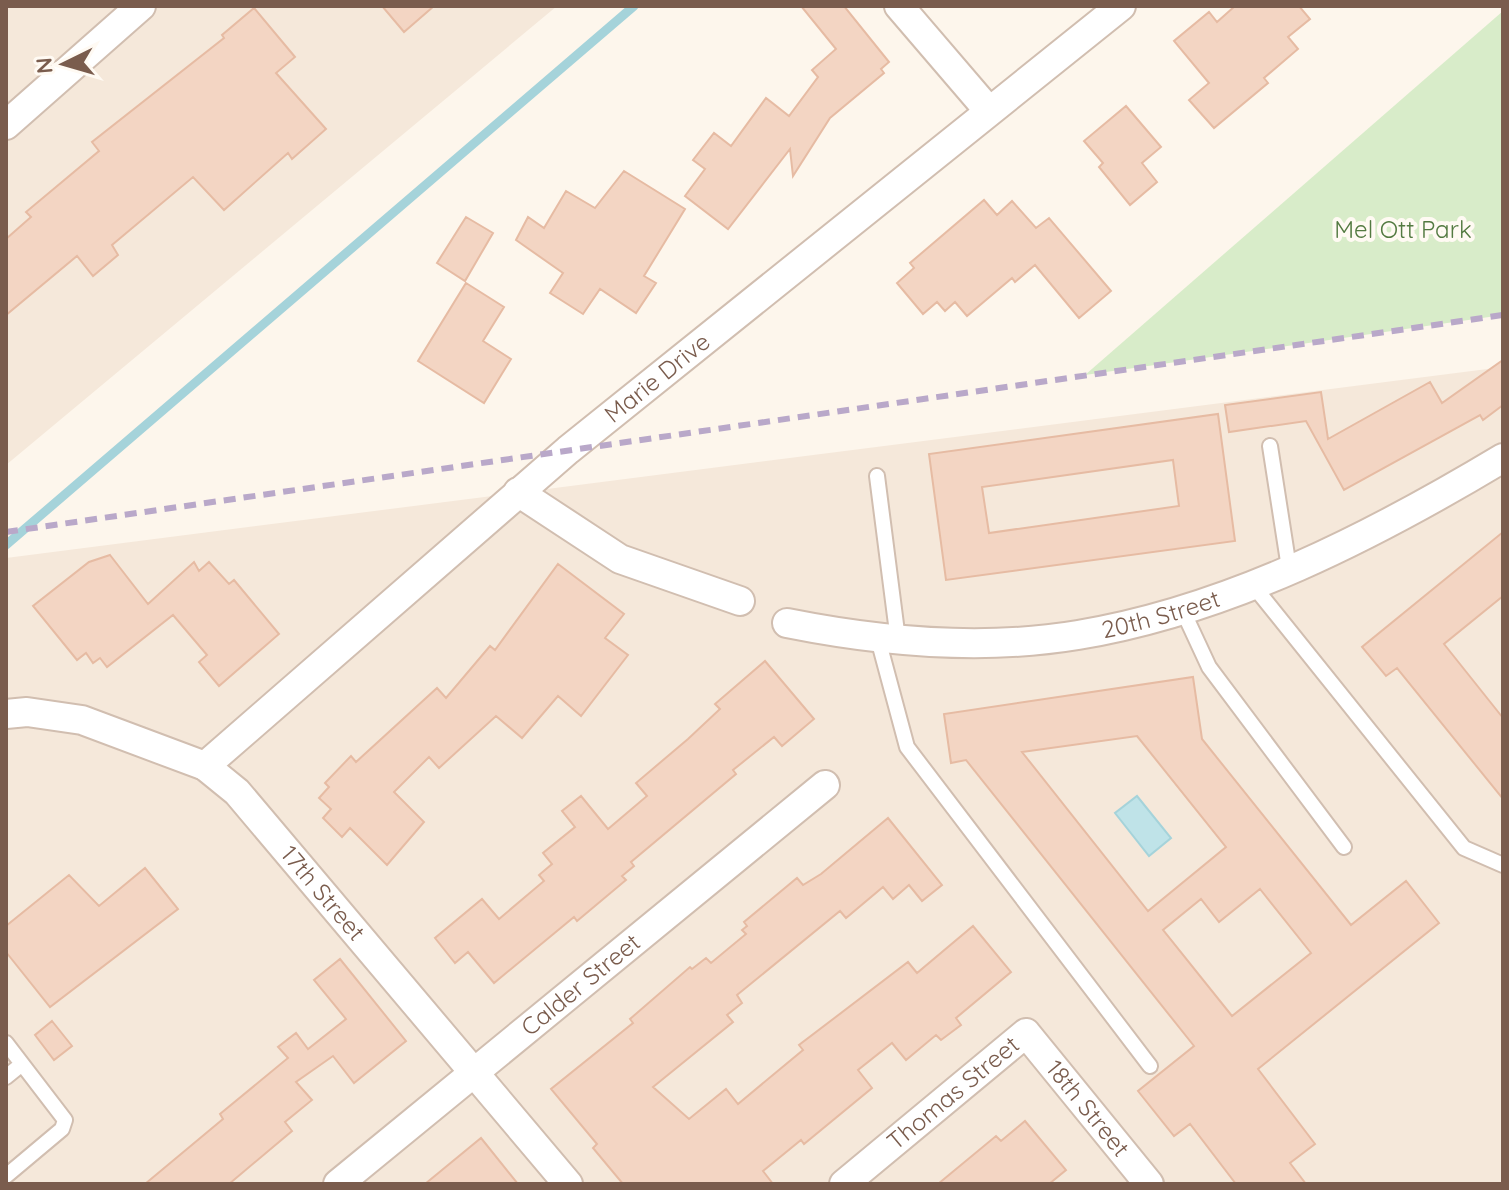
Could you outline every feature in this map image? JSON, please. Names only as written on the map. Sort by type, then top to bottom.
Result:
[{"type":"street","points":[[6,125],[141,6]]},
{"type":"street","points":[[899,6],[989,111]]},
{"type":"street","name":"Marie Drive","points":[[205,766],[518,492],[1121,6]]},
{"type":"street","name":"20th Street","points":[[787,623],[888,640],[971,643],[1077,635],[1183,611],[1289,568],[1440,496],[1503,458]]},
{"type":"street","points":[[518,492],[620,559],[740,601]]},
{"type":"street","name":"17th Street","points":[[6,714],[27,712],[82,720],[205,766],[237,792],[568,1184]]},
{"type":"street","name":"Calder Street","points":[[338,1184],[825,785]]},
{"type":"street","name":"Thomas Street","points":[[844,1184],[1026,1033]]},
{"type":"street","name":"18th Street","points":[[1026,1033],[1149,1184]]},
{"type":"lane","points":[[1270,446],[1289,568]]},
{"type":"lane","points":[[877,476],[888,640],[907,747],[1150,1066]]},
{"type":"lane","points":[[1252,583],[1464,848],[1503,865]]},
{"type":"lane","points":[[1183,611],[1209,667],[1344,847]]},
{"type":"lane","points":[[6,1043],[65,1120],[62,1129],[6,1176]]},
{"type":"lane","points":[[6,1077],[22,1064]]},
{"type":"shaded area","points":[[6,6],[557,6],[6,465]]},
{"type":"shaded area","points":[[1503,367],[1503,1184],[6,1184],[6,558]]},
{"type":"green space","name":"Mel Ott Park","points":[[1503,11],[1503,315],[1085,375]]},
{"type":"water","points":[[1137,796],[1171,838],[1149,856],[1115,813]]},
{"type":"building","points":[[382,6],[434,6],[404,32]]},
{"type":"building","points":[[801,6],[844,6],[889,62],[881,69],[884,73],[830,118],[793,176],[790,149],[728,229],[685,196],[705,169],[693,160],[714,133],[731,146],[766,98],[789,116],[818,77],[812,70],[836,49]]},
{"type":"building","points":[[1235,6],[1299,6],[1310,19],[1288,37],[1298,49],[1264,78],[1268,83],[1214,128],[1189,100],[1209,83],[1174,41],[1209,12],[1217,22]]},
{"type":"building","points":[[254,8],[295,57],[276,73],[326,129],[292,159],[288,153],[224,210],[193,177],[112,245],[118,255],[93,276],[77,256],[6,315],[6,239],[31,217],[26,212],[99,151],[92,142],[224,38],[222,35]]},
{"type":"building","points":[[1126,106],[1161,147],[1142,163],[1157,182],[1130,205],[1099,167],[1103,163],[1084,141]]},
{"type":"building","points":[[624,171],[685,209],[644,276],[656,283],[636,313],[600,289],[583,314],[550,293],[563,273],[516,240],[528,217],[544,228],[566,191],[595,208]]},
{"type":"building","points":[[984,200],[997,215],[1012,201],[1036,228],[1049,218],[1111,291],[1079,318],[1035,265],[1015,282],[1012,278],[967,316],[955,302],[945,311],[937,302],[923,314],[897,283],[914,268],[910,263]]},
{"type":"building","points":[[466,217],[493,233],[465,281],[437,263]]},
{"type":"building","points":[[466,283],[504,307],[483,341],[511,359],[484,403],[418,361]]},
{"type":"building","points":[[1503,360],[1503,405],[1483,420],[1480,415],[1344,490],[1306,421],[1229,432],[1225,405],[1321,392],[1328,439],[1430,382],[1442,403]]},
{"type":"building","points":[[1218,414],[1235,541],[946,580],[929,454]],"holes":[[[1173,460],[1179,506],[989,533],[982,487]]]},
{"type":"building","points":[[1503,532],[1503,596],[1444,644],[1503,718],[1503,799],[1397,668],[1386,676],[1362,647]]},
{"type":"building","points":[[110,555],[148,604],[194,562],[199,571],[209,562],[229,584],[234,580],[279,634],[219,686],[199,662],[207,655],[173,615],[107,667],[100,658],[93,663],[86,653],[77,660],[33,606],[89,562]]},
{"type":"building","points":[[558,564],[624,614],[605,638],[628,655],[581,716],[558,696],[522,738],[496,716],[439,768],[429,757],[394,792],[424,822],[387,865],[350,828],[342,837],[323,818],[331,809],[319,798],[329,787],[325,783],[351,756],[356,762],[437,688],[446,698],[490,646],[495,650]]},
{"type":"building","points":[[765,661],[814,719],[782,746],[774,737],[733,770],[736,774],[631,862],[634,866],[622,876],[626,880],[577,921],[574,917],[494,983],[468,952],[455,963],[435,938],[482,899],[499,919],[544,881],[539,875],[552,864],[543,853],[575,827],[562,811],[581,796],[608,829],[647,796],[636,783],[720,709],[715,704]]},
{"type":"building","points":[[1193,677],[1202,739],[1351,925],[1406,881],[1439,923],[1258,1069],[1315,1144],[1290,1163],[1306,1184],[1236,1184],[1190,1124],[1174,1136],[1138,1091],[1194,1046],[966,760],[951,763],[944,714]],"holes":[[[1137,736],[1226,847],[1148,911],[1022,752]],[[1260,889],[1311,953],[1232,1016],[1163,930],[1201,899],[1219,922]]]},
{"type":"building","points":[[888,818],[942,885],[922,901],[909,885],[893,899],[883,887],[846,918],[840,911],[737,995],[742,1003],[727,1015],[733,1022],[653,1087],[689,1119],[726,1089],[738,1104],[803,1050],[799,1045],[908,962],[917,973],[973,926],[1011,972],[956,1018],[961,1025],[941,1040],[936,1035],[906,1060],[892,1043],[858,1070],[872,1088],[804,1144],[801,1140],[763,1171],[773,1184],[623,1184],[593,1148],[597,1144],[551,1089],[633,1023],[630,1019],[690,967],[692,969],[706,958],[711,963],[746,934],[742,930],[747,926],[744,922],[797,878],[803,885],[821,874]]},
{"type":"building","points":[[145,868],[178,909],[50,1007],[6,952],[6,926],[69,875],[99,906]]},
{"type":"building","points":[[340,959],[406,1041],[354,1083],[333,1056],[296,1082],[312,1100],[285,1122],[292,1131],[229,1184],[145,1184],[223,1119],[220,1114],[288,1058],[278,1047],[296,1033],[308,1049],[346,1019],[314,980]]},
{"type":"building","points":[[52,1021],[72,1046],[54,1060],[35,1035]]},
{"type":"building","points":[[1025,1121],[1066,1170],[1049,1184],[938,1184],[996,1136],[1001,1141]]},
{"type":"building","points":[[481,1138],[518,1184],[425,1184]]},
{"type":"waterway","points":[[6,545],[634,6]]},
{"type":"railway","points":[[6,532],[1503,315]]}]
